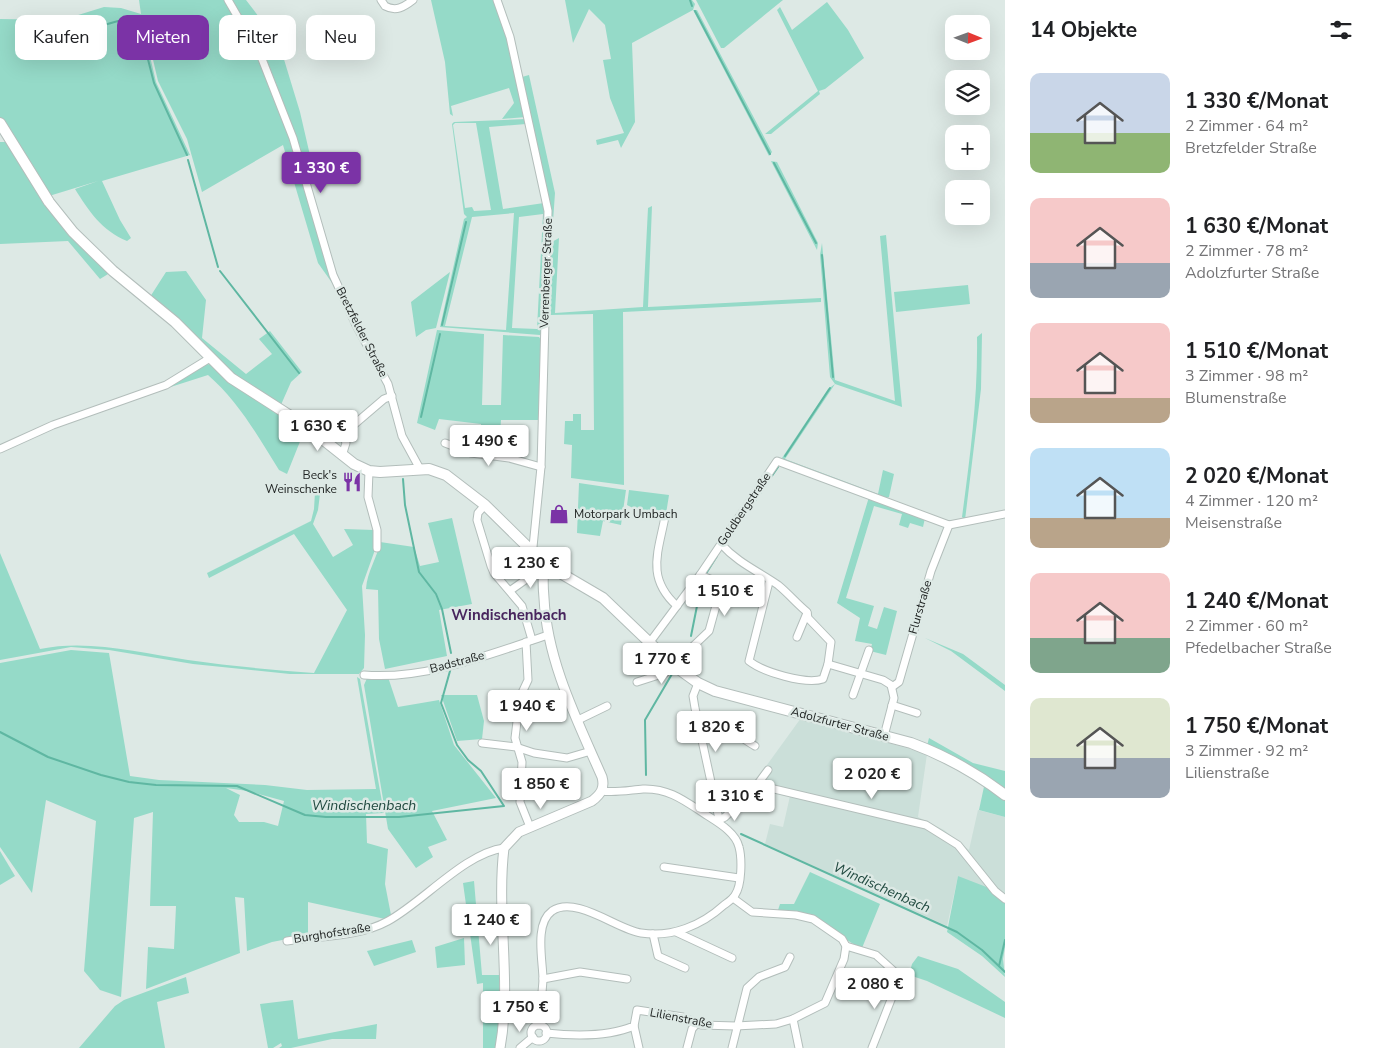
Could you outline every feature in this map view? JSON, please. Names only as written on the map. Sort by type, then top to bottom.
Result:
[{"type":"main road","name":"Adolzfurter Straße","points":[[0,123],[44,194],[73,232],[113,271],[175,322],[231,378],[306,426],[342,456],[369,471],[392,472],[429,469],[446,475],[485,505],[508,527],[544,568],[603,598],[673,665],[698,683],[715,691],[884,736],[940,754],[978,774],[1005,795]]},
{"type":"street","name":"Bretzfelder Straße","points":[[228,0],[262,59],[293,138],[333,275],[356,325],[388,384],[402,436],[420,469]]},
{"type":"street","points":[[381,0],[385,6],[395,9],[402,8],[413,0]]},
{"type":"street","name":"Verrenberger Straße","points":[[497,0],[510,37],[548,210],[541,467],[533,546],[530,551]]},
{"type":"street","points":[[0,449],[52,425],[166,386],[210,358]]},
{"type":"street","points":[[342,456],[346,443],[343,434],[384,399],[392,396]]},
{"type":"street","points":[[445,443],[471,453],[509,458],[541,467]]},
{"type":"street","name":"Goldbergstraße","points":[[650,642],[700,575],[777,461],[949,525]]},
{"type":"street","points":[[369,471],[368,497],[377,530],[378,548]]},
{"type":"street","points":[[485,505],[478,513],[477,520],[494,573],[510,590],[525,612],[529,641],[528,680],[520,697],[516,747],[522,762],[520,802],[530,827]]},
{"type":"street","points":[[949,525],[1005,514]]},
{"type":"street","points":[[665,517],[656,572],[662,591],[677,606]]},
{"type":"street","name":"Flurstraße","points":[[892,687],[899,682],[931,571],[942,537],[949,525]]},
{"type":"street","points":[[721,544],[731,556],[769,582],[777,585],[807,612],[808,618],[831,642],[826,675],[818,681],[802,680],[768,671],[749,661],[769,582]]},
{"type":"street","points":[[500,1048],[504,1005],[501,892],[504,848],[519,832],[592,801],[602,791],[603,782],[578,720],[548,635],[544,568],[510,590]]},
{"type":"street","points":[[637,682],[665,673],[710,629],[722,584],[700,575]]},
{"type":"street","points":[[797,636],[807,612]]},
{"type":"street","name":"Badstraße","points":[[364,674],[383,676],[413,673],[548,635]]},
{"type":"street","points":[[853,695],[869,650]]},
{"type":"street","points":[[828,664],[883,680],[892,687],[894,692],[892,705],[884,736]]},
{"type":"street","points":[[698,683],[693,696],[718,820]]},
{"type":"street","points":[[892,705],[917,713]]},
{"type":"street","points":[[578,720],[607,706]]},
{"type":"street","points":[[698,721],[704,720],[719,725],[755,746]]},
{"type":"street","points":[[482,743],[516,747],[534,753],[567,758],[591,751]]},
{"type":"street","points":[[718,820],[725,817],[757,785],[768,770]]},
{"type":"street","points":[[757,785],[926,825],[945,835],[958,845],[995,891],[1005,899]]},
{"type":"street","points":[[546,1033],[544,1028],[539,1025],[543,979],[542,933],[544,922],[553,910],[561,908],[596,912],[630,930],[653,934],[676,932],[696,924],[718,911],[733,898],[738,887],[740,858],[736,840],[718,820],[671,792],[645,789],[602,791]]},
{"type":"street","name":"Burghofstraße","points":[[287,940],[373,928],[396,916],[453,873],[495,849],[504,848]]},
{"type":"street","points":[[664,867],[739,878]]},
{"type":"street","points":[[733,898],[752,912],[796,915],[813,919],[842,939],[846,946],[876,955],[897,974],[909,977]]},
{"type":"street","points":[[676,932],[732,958]]},
{"type":"street","points":[[653,934],[658,956],[685,968]]},
{"type":"street","name":"Lilienstraße","points":[[533,1037],[542,1040],[546,1033],[602,1034],[634,1026],[637,1010],[683,1017],[697,1024],[736,1026],[776,1024],[793,1019],[825,1003],[844,959],[846,946]]},
{"type":"street","points":[[732,1048],[736,1026],[750,983],[785,968],[790,957]]},
{"type":"street","points":[[543,979],[580,972],[627,979]]},
{"type":"street","points":[[872,1048],[896,987],[897,974]]},
{"type":"street","points":[[793,1019],[799,1048]]},
{"type":"street","points":[[687,1048],[692,1029],[697,1024]]},
{"type":"street","name":"Lilienstraße","points":[[533,1037],[532,1029],[539,1025]]},
{"type":"street","points":[[634,1026],[639,1048]]},
{"type":"street","name":"Lilienstraße","points":[[520,1048],[533,1037]]},
{"type":"shaded area","points":[[801,718],[927,754],[918,817],[944,830],[969,850],[978,810],[1005,817],[1005,902],[958,876],[947,926],[765,844],[770,824],[783,827],[790,796],[751,787]]},
{"type":"green space","points":[[139,0],[246,0],[258,15],[219,15],[219,60],[284,60],[300,112],[312,164],[303,172],[342,297],[318,263],[283,145],[202,192],[187,139],[158,81],[153,60],[209,60],[209,15],[117,15],[117,60],[151,60],[156,82],[190,155],[102,181],[120,220],[131,238],[127,241],[103,226],[75,189],[98,181],[49,196],[0,117],[0,19],[15,19],[15,60],[107,60],[107,15],[78,15],[104,7],[121,8],[141,14]]},
{"type":"green space","points":[[431,0],[496,0],[508,38],[526,117],[502,119],[514,103],[509,88],[451,106],[453,116],[450,114],[445,62]]},
{"type":"green space","points":[[565,0],[692,0],[695,4],[693,10],[632,43],[635,122],[621,148],[618,140],[597,145],[596,140],[624,133],[610,98],[603,60],[611,59],[605,25],[589,9],[573,43]]},
{"type":"green space","points":[[696,0],[783,0],[724,48],[721,48]]},
{"type":"green space","points":[[827,2],[848,30],[864,58],[825,89],[819,91],[820,94],[771,134],[765,134],[818,91],[777,10],[780,7],[792,30]]},
{"type":"green space","points":[[693,10],[697,10],[772,152],[769,156]]},
{"type":"green space","points":[[529,75],[555,193],[552,236],[547,190],[522,77]]},
{"type":"green space","points":[[526,119],[546,212],[542,333],[540,335],[440,327],[464,219],[467,217],[464,214],[452,124],[454,122]],"holes":[[[455,123],[476,123],[491,210],[474,211],[472,207],[465,208],[453,125]],[[526,124],[544,203],[503,209],[489,127]],[[514,213],[506,330],[445,326],[472,217]],[[543,214],[537,329],[512,328],[519,217]]]},
{"type":"green space","points":[[0,142],[11,142],[49,202],[113,271],[100,279],[68,241],[0,244]]},
{"type":"green space","points":[[771,161],[777,162],[818,243],[817,250]]},
{"type":"green space","points":[[652,206],[648,307],[821,298],[821,302],[623,312],[624,485],[571,478],[572,445],[564,444],[565,421],[573,421],[573,414],[581,414],[581,430],[594,430],[593,314],[550,315],[548,310],[550,243],[559,238],[555,313],[643,307],[648,208]]},
{"type":"green space","points":[[886,235],[902,407],[835,384],[830,377],[820,255],[822,243],[835,380],[895,401],[880,236]]},
{"type":"green space","points":[[186,271],[206,300],[202,338],[246,374],[272,354],[259,339],[270,331],[302,372],[291,382],[280,407],[232,375],[150,297],[166,272]]},
{"type":"green space","points":[[450,272],[436,328],[426,330],[416,337],[411,302]]},
{"type":"green space","points":[[968,285],[970,304],[896,312],[894,292]]},
{"type":"green space","points":[[437,330],[484,334],[482,405],[501,405],[503,335],[539,337],[542,341],[540,420],[501,420],[500,434],[481,434],[481,424],[439,419],[435,430],[417,423]]},
{"type":"green space","points":[[982,333],[981,389],[965,520],[962,517],[975,405],[977,337]]},
{"type":"green space","points":[[207,364],[213,365],[305,429],[287,474],[279,470],[238,408],[208,375],[105,408]]},
{"type":"green space","points":[[835,384],[785,459],[878,494],[883,470],[894,474],[889,497],[883,499],[784,461],[782,458],[828,389]]},
{"type":"green space","points":[[579,483],[626,490],[621,525],[603,521],[600,536],[577,533]]},
{"type":"green space","points":[[629,490],[669,495],[666,514],[659,513],[656,520],[627,505]]},
{"type":"green space","points":[[315,492],[320,494],[318,510],[313,524],[333,557],[353,545],[344,529],[374,530],[376,547],[362,586],[365,635],[364,668],[359,674],[290,674],[193,664],[109,650],[71,647],[0,660],[0,553],[40,649],[58,646],[96,646],[220,664],[314,673],[347,610],[294,534],[209,578],[207,573],[311,521]]},
{"type":"green space","points":[[869,497],[925,518],[923,527],[910,523],[908,528],[899,525],[902,514],[874,506],[846,598],[874,606],[868,626],[877,629],[884,607],[897,611],[886,655],[870,651],[872,644],[855,641],[860,618],[837,603]]},
{"type":"green space","points":[[452,518],[472,604],[439,610],[447,656],[385,669],[379,639],[378,590],[366,589],[368,576],[380,542],[414,547],[420,566],[439,562],[428,523]]},
{"type":"green space","points":[[925,638],[963,654],[1005,685],[1005,691],[951,651]]},
{"type":"green space","points":[[71,650],[109,653],[130,776],[159,780],[265,785],[307,790],[376,789],[357,677],[360,679],[384,813],[366,814],[367,843],[388,849],[385,884],[391,915],[385,919],[308,902],[308,935],[272,942],[247,951],[244,898],[235,897],[240,953],[146,989],[148,947],[174,949],[176,906],[150,906],[153,812],[134,818],[121,997],[100,990],[84,971],[96,821],[46,800],[32,893],[0,847],[0,663]],"holes":[[[226,788],[248,791],[284,801],[278,826],[264,822],[239,822],[234,815],[240,795]]]},
{"type":"green space","points":[[368,676],[388,677],[398,707],[439,700],[454,745],[496,798],[432,811],[447,840],[428,847],[433,857],[416,868],[388,829],[364,685]]},
{"type":"green space","points":[[441,695],[477,695],[484,721],[482,739],[457,741]]},
{"type":"green space","points":[[929,738],[973,763],[1005,771],[1005,791],[927,746]]},
{"type":"green space","points":[[985,782],[1005,798],[1005,817],[979,810]]},
{"type":"green space","points":[[0,851],[15,876],[0,885]]},
{"type":"green space","points":[[810,872],[880,904],[862,948],[818,919],[798,912],[778,910],[780,904],[794,904]]},
{"type":"green space","points":[[958,876],[989,888],[1005,902],[1005,947],[1003,959],[1005,977],[982,956],[947,932]]},
{"type":"green space","points":[[474,881],[482,975],[499,975],[500,1025],[496,1048],[483,1048],[483,983],[477,984],[463,883]]},
{"type":"green space","points":[[464,938],[465,965],[437,968],[435,947]]},
{"type":"green space","points":[[412,940],[416,952],[374,966],[367,951]]},
{"type":"green space","points":[[918,956],[958,969],[1005,1002],[1005,1018],[927,981],[909,975],[912,964]]},
{"type":"green space","points":[[186,977],[189,993],[157,1002],[165,1048],[79,1048],[115,1006],[124,1000]]},
{"type":"green space","points":[[293,1000],[298,1039],[377,1024],[376,1039],[332,1039],[291,1048],[279,1048],[282,1046],[281,1043],[273,1048],[268,1048],[260,1004]]},
{"type":"waterway","points":[[690,0],[692,6]]},
{"type":"waterway","points":[[695,11],[770,154]]},
{"type":"waterway","points":[[107,24],[118,21],[139,24],[154,83],[187,155]]},
{"type":"waterway","points":[[188,160],[218,267]]},
{"type":"waterway","points":[[774,163],[816,243]]},
{"type":"waterway","points":[[442,325],[466,222]]},
{"type":"waterway","points":[[822,255],[833,377]]},
{"type":"waterway","points":[[220,271],[299,373]]},
{"type":"waterway","points":[[421,417],[440,334]]},
{"type":"waterway","points":[[785,456],[830,388]]},
{"type":"waterway","points":[[725,545],[778,467]]},
{"type":"waterway","points":[[403,479],[405,505],[419,572],[436,594],[442,609],[451,653]]},
{"type":"waterway","points":[[707,572],[717,556]]},
{"type":"waterway","points":[[691,636],[701,586]]},
{"type":"waterway","name":"Windischenbach","points":[[0,732],[48,757],[101,775],[129,782],[156,785],[237,786],[305,815],[326,817],[399,817],[504,806],[481,771],[468,760],[457,745],[441,703],[450,671]]},
{"type":"waterway","points":[[646,775],[645,720],[672,674]]},
{"type":"waterway","name":"Windischenbach","points":[[741,834],[957,932],[982,950],[1005,972]]},
{"type":"waterway","points":[[999,966],[1005,940]]},
{"type":"place","name":"Beck's Weinschenke","points":[[352,482]]},
{"type":"place","name":"Motorpark Umbach","points":[[559,514]]},
{"type":"district","name":"Windischenbach","points":[[509,615]]}]
